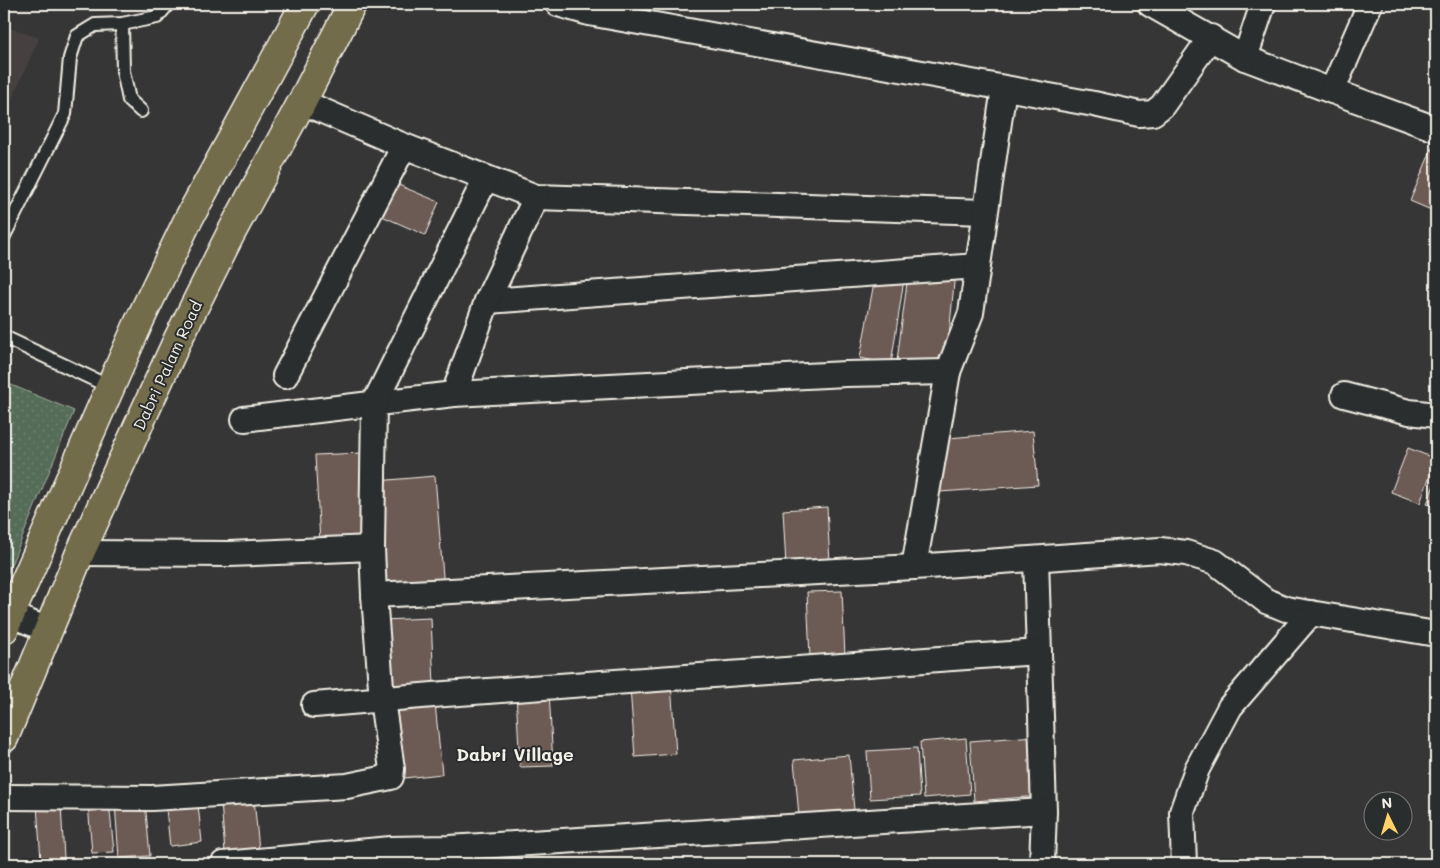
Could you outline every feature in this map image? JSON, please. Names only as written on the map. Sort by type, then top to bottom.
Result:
[{"type":"main road","points":[[6,618],[188,220],[304,4]]},
{"type":"main road","name":"Dabri Palam Road","points":[[4,738],[80,553],[178,339],[230,235],[302,102],[352,4]]},
{"type":"street","points":[[558,4],[589,13],[1139,114],[1153,113],[1162,106],[1211,38]]},
{"type":"street","points":[[1150,4],[1245,58],[1332,92],[1436,129]]},
{"type":"street","points":[[1245,58],[1263,4]]},
{"type":"street","points":[[1332,92],[1370,4]]},
{"type":"street","points":[[914,567],[948,372],[971,313],[1004,88]]},
{"type":"street","points":[[302,102],[404,146],[536,197],[986,212]]},
{"type":"street","points":[[285,376],[404,146]]},
{"type":"street","points":[[4,797],[152,798],[347,786],[391,777],[392,769],[382,700],[374,595],[372,548],[374,404],[486,178]]},
{"type":"street","points":[[454,394],[487,301],[536,197]]},
{"type":"street","points":[[487,301],[978,266]]},
{"type":"street","points":[[244,419],[454,394],[846,374],[948,372]]},
{"type":"street","points":[[1344,395],[1409,412],[1436,415]]},
{"type":"street","points":[[80,553],[229,554],[372,548]]},
{"type":"street","points":[[374,595],[914,567],[1160,550],[1186,553],[1215,562],[1266,601],[1286,609],[1436,634]]},
{"type":"street","points":[[1036,559],[1044,811],[1042,864]]},
{"type":"street","points":[[1184,864],[1182,812],[1197,769],[1230,707],[1311,613]]},
{"type":"street","points":[[6,618],[48,630]]},
{"type":"street","points":[[314,705],[1038,652]]},
{"type":"street","points":[[223,864],[391,849],[450,856],[1044,811]]},
{"type":"lane","points":[[4,236],[65,114],[70,58],[77,36],[95,25],[122,24],[157,17],[168,4]]},
{"type":"lane","points":[[122,24],[124,71],[129,100],[141,111]]},
{"type":"lane","points":[[4,338],[110,387]]},
{"type":"shaded area","points":[[4,26],[39,38],[4,117]]},
{"type":"green space","points":[[4,382],[74,411],[4,582]]},
{"type":"building","points":[[1433,146],[1436,148],[1436,212],[1410,201]]},
{"type":"building","points":[[389,181],[439,202],[425,235],[375,213]]},
{"type":"building","points":[[955,272],[946,368],[897,361],[908,275]]},
{"type":"building","points":[[905,273],[891,364],[860,358],[875,277]]},
{"type":"building","points":[[1033,431],[1038,485],[940,492],[948,438]]},
{"type":"building","points":[[1408,448],[1436,459],[1420,503],[1391,492]]},
{"type":"building","points":[[361,453],[366,540],[320,542],[315,455]]},
{"type":"building","points":[[435,476],[444,589],[385,594],[377,481]]},
{"type":"building","points":[[1436,479],[1436,507],[1427,504]]},
{"type":"building","points":[[827,507],[830,563],[786,566],[783,510]]},
{"type":"building","points":[[842,591],[845,656],[810,658],[807,592]]},
{"type":"building","points":[[431,618],[434,686],[386,689],[382,620]]},
{"type":"building","points":[[671,684],[676,754],[635,757],[630,687]]},
{"type":"building","points":[[549,691],[553,766],[520,767],[516,693]]},
{"type":"building","points":[[435,703],[442,774],[395,779],[388,707]]},
{"type":"building","points":[[1035,736],[1040,796],[974,801],[970,741]]},
{"type":"building","points":[[966,738],[970,794],[924,798],[920,742]]},
{"type":"building","points":[[917,748],[920,796],[870,799],[867,751]]},
{"type":"building","points":[[849,755],[854,810],[799,816],[794,760]]},
{"type":"building","points":[[254,799],[259,850],[225,853],[221,802]]},
{"type":"building","points":[[145,801],[150,856],[119,858],[115,804]]},
{"type":"building","points":[[109,802],[114,852],[92,853],[88,804]]},
{"type":"building","points":[[61,805],[64,858],[41,860],[37,806]]},
{"type":"building","points":[[198,805],[202,842],[170,846],[166,809]]},
{"type":"building","points":[[575,860],[575,864],[542,864],[542,862]]},
{"type":"district","name":"Dabri Village","points":[[515,754]]}]
